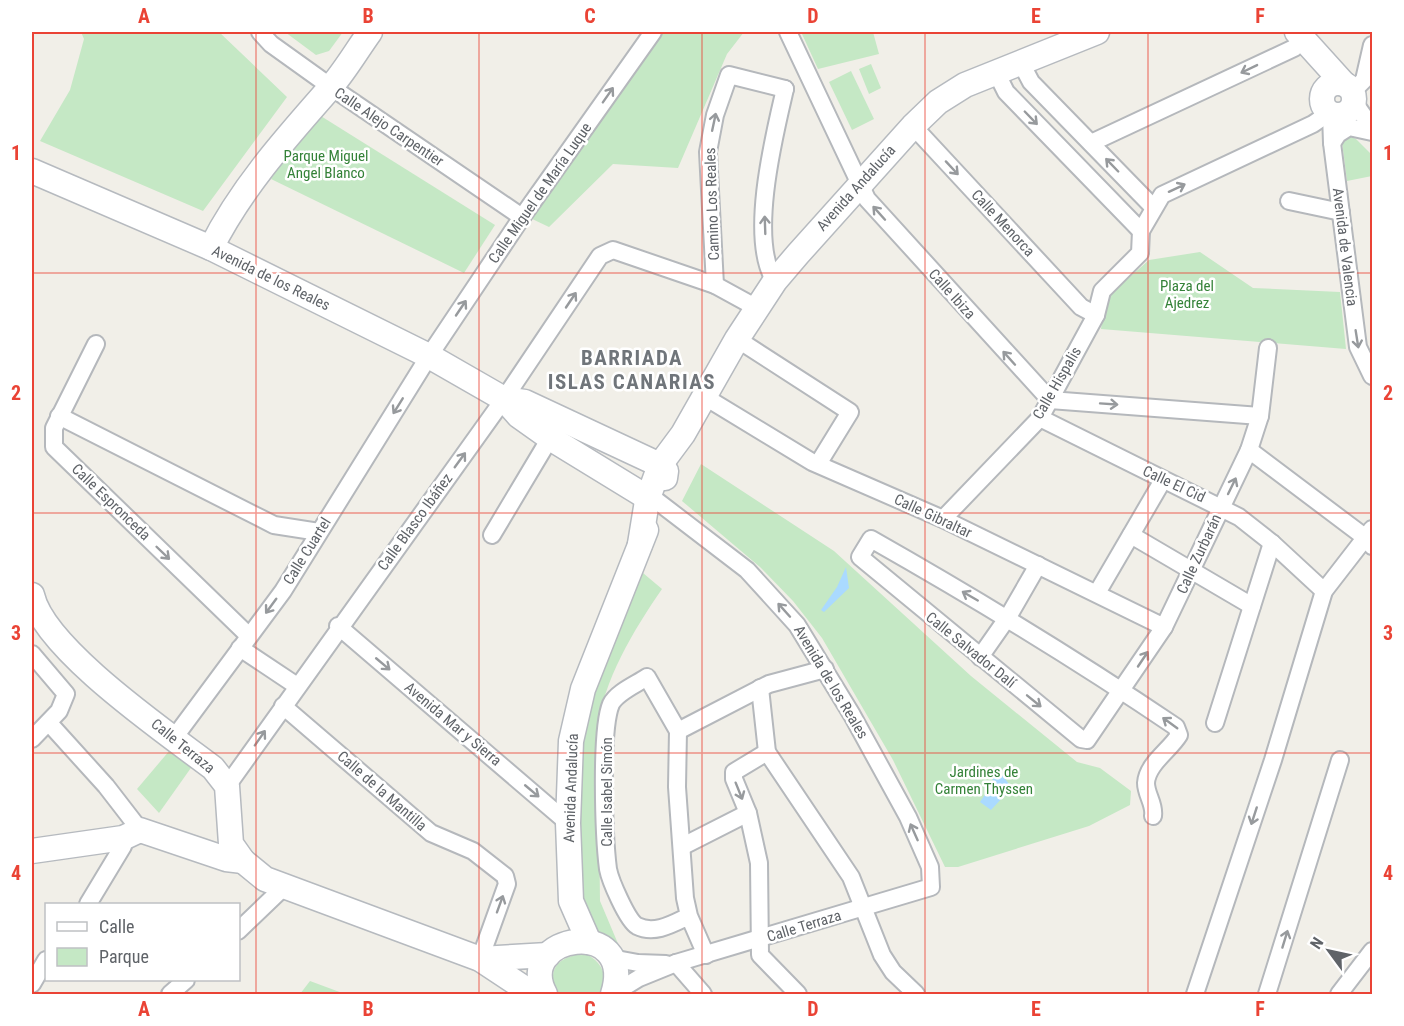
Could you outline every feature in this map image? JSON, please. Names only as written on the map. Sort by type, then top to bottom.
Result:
[{"type":"street","name":"Calle Alejo Carpentier","points":[[260,32],[271,44],[331,87],[522,217]]},
{"type":"street","points":[[211,248],[220,229],[272,154],[331,87],[370,32]]},
{"type":"street","name":"Calle Miguel de María Luque","points":[[429,356],[522,217],[653,32]]},
{"type":"street","name":"Calle Ibiza","points":[[788,32],[858,186],[867,199],[1050,400]]},
{"type":"street","name":"Avenida Andalucía","points":[[545,994],[540,978],[553,951],[570,900],[569,759],[575,717],[583,688],[640,544],[658,487],[687,426],[737,339],[775,281],[912,126],[938,102],[965,85],[1097,32]]},
{"type":"street","points":[[1091,143],[1294,48],[1298,35]]},
{"type":"street","points":[[1298,35],[1346,103],[1372,130]]},
{"type":"street","points":[[1021,63],[1031,82],[1153,207],[1162,195],[1313,124],[1346,103],[1364,80],[1372,45]]},
{"type":"street","points":[[996,72],[1006,92],[1141,231]]},
{"type":"street","name":"Camino Los Reales","points":[[715,285],[708,152],[715,115],[729,75],[785,89]]},
{"type":"street","points":[[775,281],[767,268],[764,203],[769,160],[785,89],[809,77]]},
{"type":"street","name":"Avenida de Valencia","points":[[1346,103],[1332,144],[1358,347],[1372,376]]},
{"type":"street","name":"Calle Menorca","points":[[912,126],[1081,307],[1096,315]]},
{"type":"street","points":[[1332,144],[1338,134],[1349,127],[1372,130]]},
{"type":"street","name":"Avenida de los Reales","points":[[32,171],[211,248],[429,356],[504,399],[519,416],[550,438],[658,487]]},
{"type":"street","points":[[1289,201],[1341,212]]},
{"type":"street","name":"Calle Hispalis","points":[[943,519],[1040,418],[1096,315],[1102,291],[1140,253],[1141,231],[1153,207]]},
{"type":"street","name":"Calle Blasco Ibáñez","points":[[227,786],[339,626],[504,399],[600,256],[613,250],[715,285]]},
{"type":"street","points":[[715,285],[757,308]]},
{"type":"street","points":[[737,339],[850,412],[818,464]]},
{"type":"street","name":"Calle Espronceda","points":[[96,344],[59,416],[52,435],[54,447],[245,642]]},
{"type":"street","name":"Calle Zurbarán","points":[[1084,740],[1089,738],[1164,627],[1249,450],[1260,416],[1268,348]]},
{"type":"street","name":"Calle Cuartel","points":[[174,738],[283,591],[429,356]]},
{"type":"street","name":"Calle Gibraltar","points":[[705,397],[818,464],[943,519],[1164,627]]},
{"type":"street","name":"Avenida de los Reales","points":[[504,399],[525,402],[658,487],[747,570],[797,625],[825,669],[908,817],[930,867],[931,887]]},
{"type":"street","points":[[1050,400],[1260,416]]},
{"type":"street","points":[[59,416],[274,525],[319,532]]},
{"type":"street","name":"Calle El Cid","points":[[1040,418],[1162,480],[1222,507],[1272,543],[1324,591]]},
{"type":"street","points":[[492,535],[550,438]]},
{"type":"street","points":[[1195,994],[1273,760],[1324,591],[1370,538],[1249,450]]},
{"type":"street","points":[[1097,593],[1162,480]]},
{"type":"street","points":[[1131,535],[1252,606]]},
{"type":"street","name":"Calle Salvador Dalí","points":[[1008,617],[871,539],[860,557],[1084,740]]},
{"type":"street","points":[[1215,723],[1272,543]]},
{"type":"street","points":[[980,657],[1008,617],[1038,565]]},
{"type":"street","name":"Calle Terraza","points":[[32,595],[44,619],[90,673],[213,768],[227,786],[231,844],[243,861],[265,879],[480,959],[533,994]]},
{"type":"street","points":[[1008,617],[1122,690],[1179,730],[1176,740],[1150,770],[1146,786],[1154,808],[1153,816]]},
{"type":"street","name":"Avenida Mar y Sierra","points":[[339,626],[568,823]]},
{"type":"street","points":[[245,642],[297,686]]},
{"type":"street","points":[[32,654],[66,694],[64,702],[49,723],[32,739]]},
{"type":"street","points":[[706,955],[689,916],[685,898],[677,787],[678,731],[760,688],[825,669]]},
{"type":"street","name":"Calle Isabel Simón","points":[[678,731],[647,677],[612,702],[607,724],[605,765],[608,872],[628,916],[638,926],[661,929],[689,916]]},
{"type":"street","points":[[760,688],[767,752],[851,877],[862,908],[893,972],[916,994]]},
{"type":"street","name":"Calle de la Mantilla","points":[[283,706],[431,833],[473,851],[505,876],[507,884],[480,959]]},
{"type":"street","points":[[49,723],[106,786],[131,834]]},
{"type":"street","points":[[767,752],[734,772],[734,779],[748,813],[759,863],[759,955],[798,994]]},
{"type":"street","points":[[1268,994],[1340,760]]},
{"type":"street","points":[[683,846],[748,813]]},
{"type":"street","points":[[89,903],[131,834]]},
{"type":"street","points":[[32,851],[131,834],[226,859],[243,861]]},
{"type":"street","points":[[240,929],[286,885]]},
{"type":"street","name":"Calle Terraza","points":[[613,994],[639,978],[676,963],[931,887]]},
{"type":"street","name":"Avenida Andalucía","points":[[570,900],[590,942]]},
{"type":"street","name":"Calle Terraza","points":[[480,959],[553,951],[567,942],[590,942]]},
{"type":"street","points":[[590,942],[598,945],[611,958],[616,976],[613,994]]},
{"type":"street","points":[[1339,994],[1372,951]]},
{"type":"street","name":"Calle Terraza","points":[[611,958],[638,963],[676,963]]},
{"type":"street","points":[[32,984],[45,962]]},
{"type":"street","points":[[676,963],[703,994]]},
{"type":"street","points":[[170,994],[185,981]]},
{"type":"green space","points":[[81,32],[219,32],[287,97],[203,211],[40,141],[70,90],[84,39]]},
{"type":"green space","points":[[285,32],[343,32],[329,51],[316,55]]},
{"type":"green space","points":[[663,32],[744,32],[727,54],[678,168],[613,164],[549,227],[528,217]]},
{"type":"green space","points":[[873,32],[879,54],[818,69],[802,34]]},
{"type":"green space","points":[[871,64],[881,88],[869,94],[859,69]]},
{"type":"green space","points":[[851,71],[874,119],[852,130],[829,82]]},
{"type":"green space","name":"Parque Miguel Angel Blanco","points":[[316,113],[495,225],[464,273],[271,179]]},
{"type":"green space","points":[[1350,136],[1372,155],[1372,176],[1347,181],[1342,142],[1343,138]]},
{"type":"green space","name":"Plaza del Ajedrez","points":[[1200,252],[1253,288],[1340,292],[1346,349],[1101,329],[1105,299],[1149,260]]},
{"type":"green space","name":"Jardines de Carmen Thyssen","points":[[701,464],[834,551],[971,676],[1077,762],[1100,768],[1131,791],[1130,805],[1089,826],[958,867],[945,867],[893,760],[822,638],[793,601],[760,567],[682,501]]},
{"type":"green space","points":[[643,573],[662,589],[631,638],[612,675],[605,694],[598,731],[600,901],[619,946],[591,926],[583,914],[577,768],[590,701]]},
{"type":"green space","points":[[170,750],[193,765],[159,813],[137,789]]},
{"type":"green space","points":[[583,953],[595,960],[602,970],[604,982],[599,994],[557,994],[553,977],[556,966],[567,958]]},
{"type":"green space","points":[[310,981],[345,994],[300,994]]},
{"type":"water","points":[[846,567],[849,588],[824,612],[821,610],[837,587]]},
{"type":"water","points":[[996,766],[1011,787],[1020,791],[1004,796],[991,810],[980,802],[992,784]]},
{"type":"district","name":"BARRIADA ISLAS CANARIAS","points":[[632,370]]}]
